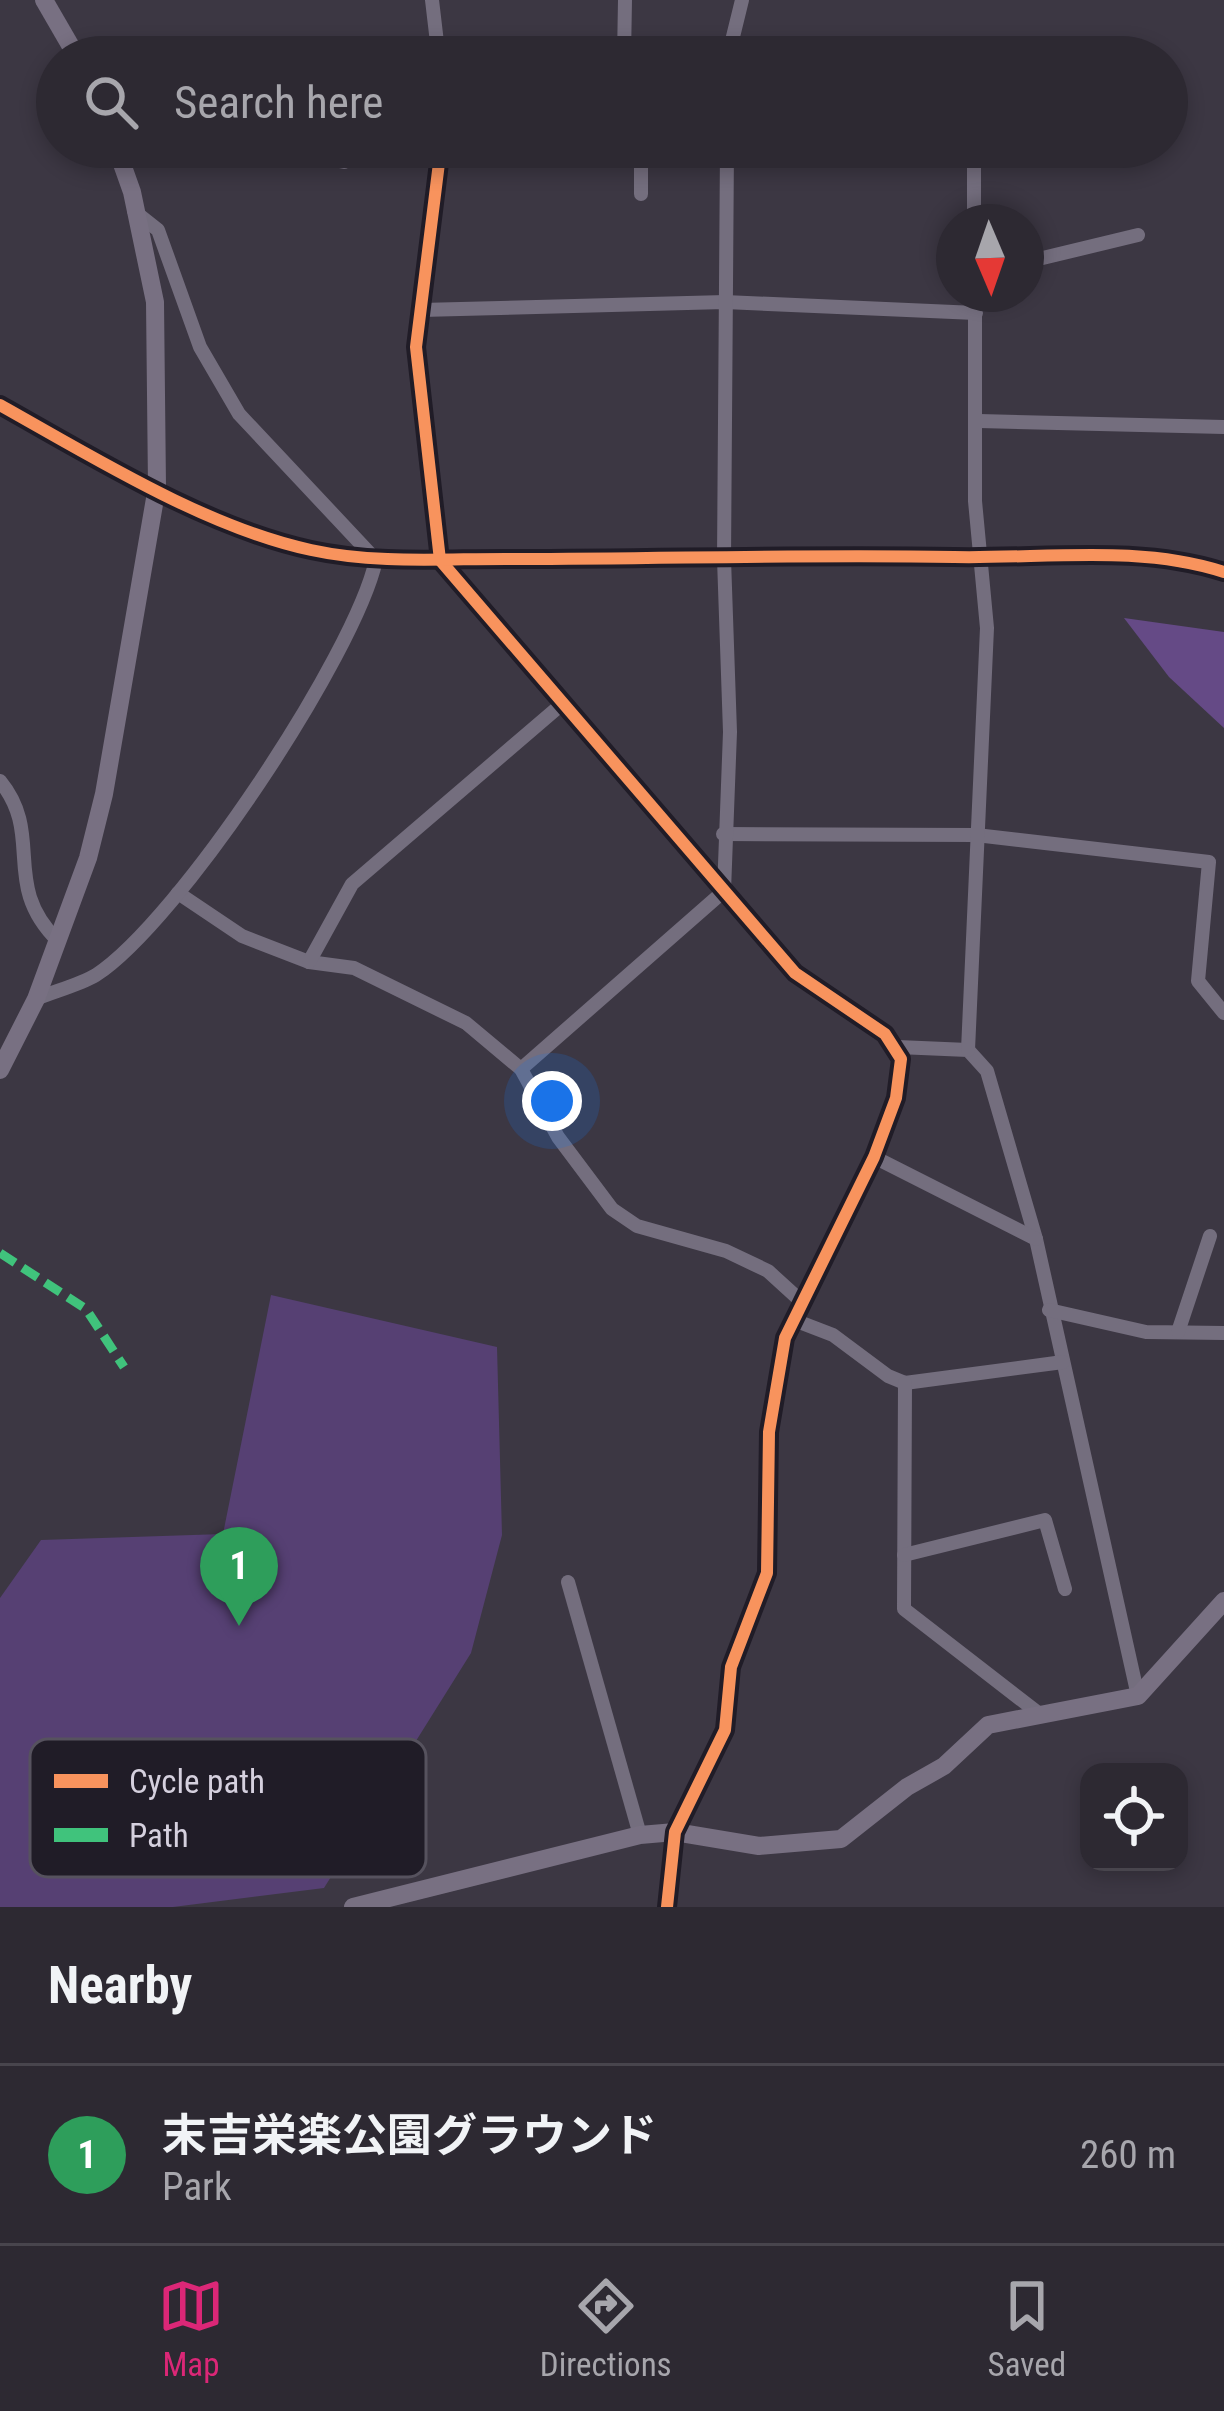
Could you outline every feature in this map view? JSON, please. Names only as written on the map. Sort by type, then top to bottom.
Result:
[{"type":"street","points":[[44,0],[65,36]]},
{"type":"street","points":[[432,0],[436,36]]},
{"type":"street","points":[[624,36],[625,0]]},
{"type":"street","points":[[733,36],[742,0]]},
{"type":"street","points":[[0,1070],[36,999],[58,941],[104,794],[157,488],[154,302],[122,168]]},
{"type":"street","points":[[438,168],[416,347],[441,530],[440,560],[795,974],[866,1018],[898,1047],[968,1050]]},
{"type":"street","points":[[641,168],[641,194]]},
{"type":"street","points":[[521,1069],[724,891],[730,732],[724,560],[727,168]]},
{"type":"street","points":[[974,168],[974,204]]},
{"type":"street","points":[[133,209],[158,230],[200,347],[239,415],[376,560]]},
{"type":"street","points":[[1044,258],[1138,235]]},
{"type":"street","points":[[421,310],[725,302],[976,314],[979,558],[987,628],[968,1050],[987,1071],[997,1098],[1036,1239],[1138,1696]]},
{"type":"street","points":[[0,405],[157,488],[308,550],[376,560],[724,560],[825,554],[1161,557],[1224,572]]},
{"type":"street","points":[[979,421],[1224,427]]},
{"type":"street","points":[[36,999],[97,974],[178,893],[271,764],[345,644],[376,560]]},
{"type":"street","points":[[309,962],[352,884],[562,704]]},
{"type":"street","points":[[0,781],[18,810],[15,868],[24,905],[58,941]]},
{"type":"street","points":[[724,834],[976,835],[1209,862],[1198,981],[1224,1013]]},
{"type":"street","points":[[178,893],[242,936],[309,962],[354,968],[466,1024],[521,1069],[558,1137],[612,1209],[637,1226],[726,1251],[768,1270],[802,1302]]},
{"type":"street","points":[[667,1907],[675,1832],[725,1730],[731,1667],[767,1574],[769,1432],[779,1363],[802,1302],[874,1157],[900,1078],[898,1047]]},
{"type":"street","points":[[874,1157],[1036,1239]]},
{"type":"street","points":[[1178,1332],[1210,1236]]},
{"type":"street","points":[[1049,1310],[1146,1332],[1224,1333]]},
{"type":"street","points":[[794,1320],[832,1335],[887,1376],[905,1383],[1063,1362]]},
{"type":"street","points":[[905,1383],[904,1609],[1036,1712]]},
{"type":"street","points":[[904,1556],[1045,1520],[1065,1589]]},
{"type":"street","points":[[568,1582],[640,1835]]},
{"type":"street","points":[[353,1907],[640,1835],[675,1832],[759,1846],[841,1839],[908,1787],[944,1766],[988,1725],[1036,1712],[1138,1696],[1224,1601]]},
{"type":"shaded area","points":[[1124,618],[1224,632],[1224,728],[1169,677]]},
{"type":"shaded area","points":[[271,1295],[497,1347],[502,1535],[471,1653],[417,1739],[30,1739],[30,1877],[331,1877],[324,1888],[173,1907],[0,1907],[0,1598],[41,1540],[223,1534]]},
{"type":"marked path","points":[[0,1253],[86,1309],[124,1367]]},
{"type":"cycle path","points":[[438,168],[416,347],[440,560],[795,973],[885,1034],[901,1059],[896,1098],[874,1157],[785,1338],[769,1432],[767,1573],[731,1667],[725,1730],[675,1832],[667,1907]]},
{"type":"cycle path","points":[[0,405],[191,508],[272,540],[337,555],[415,560],[1124,555],[1224,572]]},
{"type":"place","name":"末吉栄楽公園グラウンド","points":[[239,1626]]}]
